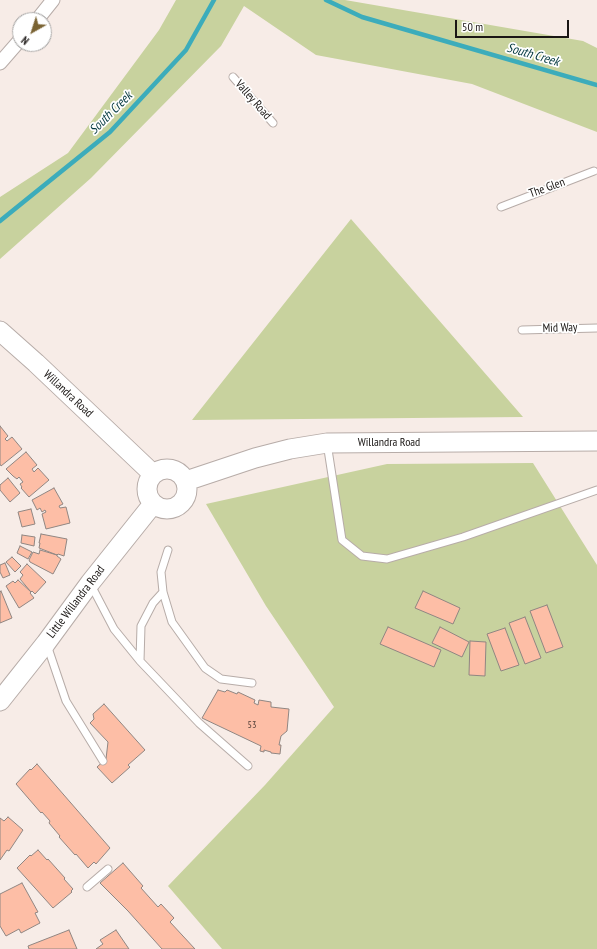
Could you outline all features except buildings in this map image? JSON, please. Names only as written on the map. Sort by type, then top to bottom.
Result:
[{"type":"main road","name":"Willandra Road","points":[[0,331],[36,363],[152,474]]},
{"type":"main road","name":"Willandra Road","points":[[186,481],[255,458],[290,449],[327,443],[597,441]]},
{"type":"main road","points":[[167,468],[182,474],[188,488],[184,501],[173,509],[159,508],[153,504],[149,498],[146,486],[148,479],[152,474],[159,469],[167,468]]},
{"type":"main road","name":"Little Willandra Road","points":[[0,701],[90,583],[153,504]]},
{"type":"street","points":[[43,12],[53,0]]},
{"type":"street","points":[[0,63],[12,49]]},
{"type":"lane","name":"Valley Road","points":[[233,77],[273,123]]},
{"type":"lane","name":"The Glen","points":[[501,206],[594,171]]},
{"type":"lane","name":"Mid Way","points":[[522,330],[597,328]]},
{"type":"lane","points":[[327,443],[342,540],[362,556],[387,559],[462,537],[597,490]]},
{"type":"lane","points":[[168,550],[161,572],[163,592],[172,622],[205,668],[221,679],[252,683]]},
{"type":"lane","points":[[90,583],[114,629],[140,661],[199,723],[248,766]]},
{"type":"lane","points":[[140,661],[141,626],[153,603],[163,592]]},
{"type":"lane","points":[[46,642],[66,701],[103,761]]},
{"type":"lane","points":[[87,887],[108,869]]},
{"type":"green space","points":[[176,0],[345,0],[583,41],[597,48],[597,132],[472,84],[316,55],[244,6],[221,46],[91,178],[0,259],[0,197],[68,153],[159,30]]},
{"type":"green space","points":[[351,219],[523,417],[192,420]]},
{"type":"green space","points":[[533,463],[597,565],[597,949],[222,949],[168,886],[265,785],[334,707],[266,606],[206,504],[387,464]]},
{"type":"waterway","name":"South Creek","points":[[0,221],[110,132],[186,50],[214,0]]},
{"type":"waterway","name":"South Creek","points":[[326,0],[362,17],[597,85]]}]
